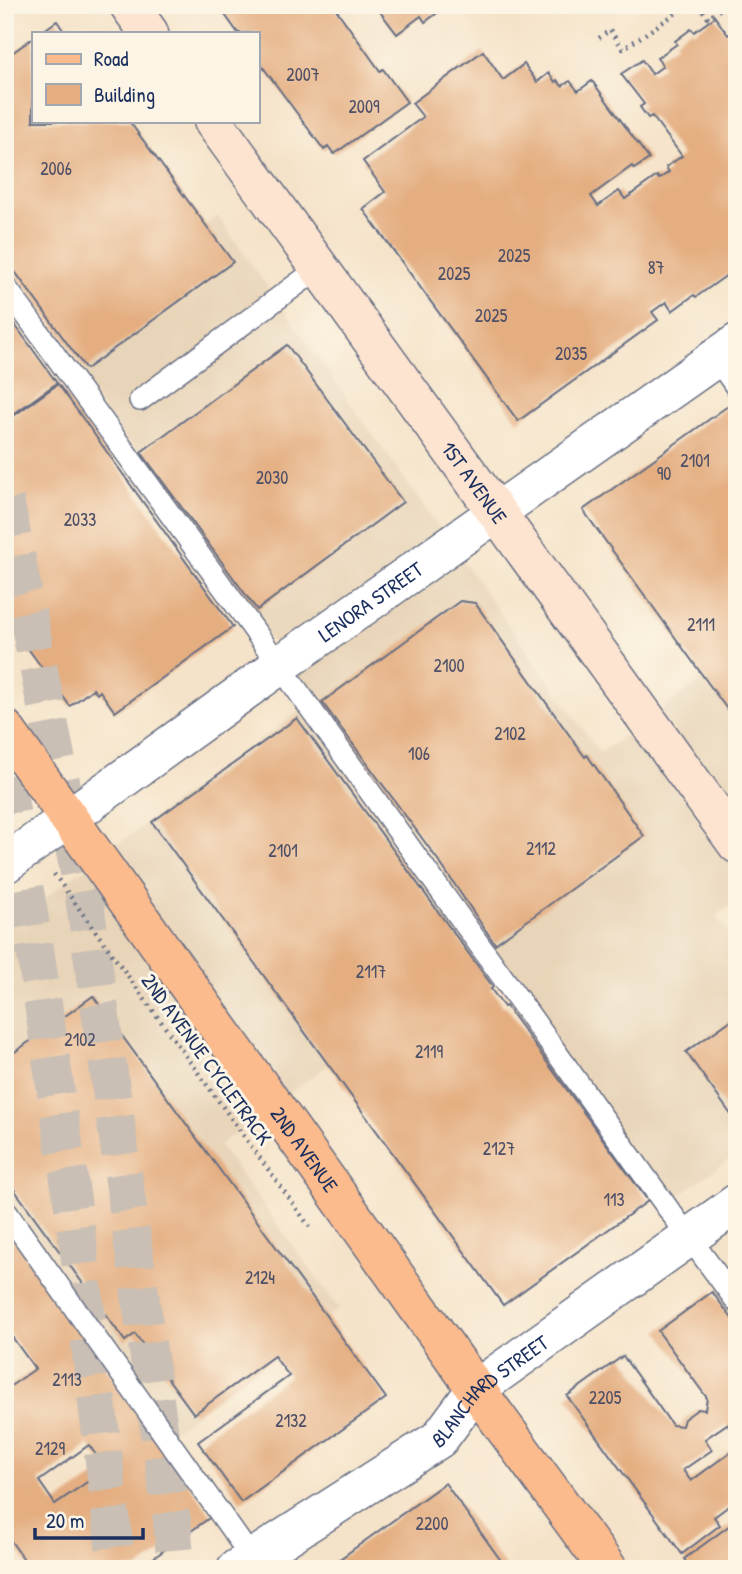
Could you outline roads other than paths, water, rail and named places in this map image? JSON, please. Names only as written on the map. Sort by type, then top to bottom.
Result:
[{"type":"main road","points":[[129,5],[148,32]]},
{"type":"main road","name":"1ST AVENUE","points":[[214,122],[737,844]]},
{"type":"main road","name":"2ND AVENUE","points":[[5,729],[476,1389],[608,1569]]},
{"type":"street","name":"LENORA STREET","points":[[19,854],[496,513],[730,363]]},
{"type":"street","name":"BLANCHARD STREET","points":[[249,1565],[439,1438],[476,1389],[737,1203]]},
{"type":"lane","points":[[140,400],[319,268]]},
{"type":"lane","points":[[5,286],[737,1302]]},
{"type":"lane","points":[[5,1210],[249,1565]]},
{"type":"tunnel","points":[[5,500],[84,897],[172,1521],[176,1569]]},
{"type":"tunnel","points":[[5,776],[34,943],[76,1227],[117,1569]]}]
